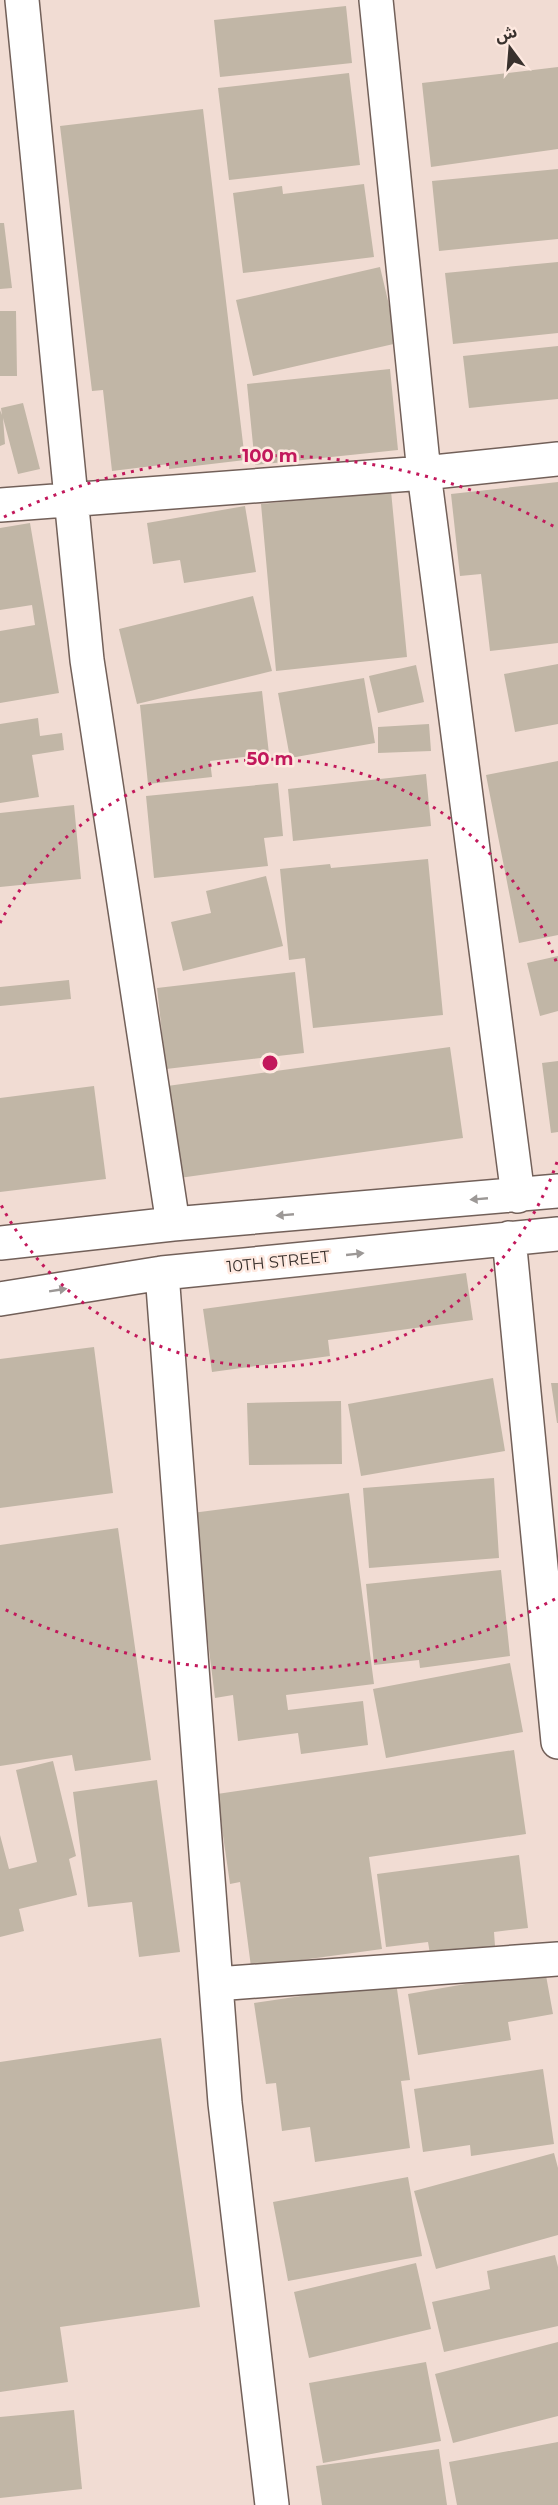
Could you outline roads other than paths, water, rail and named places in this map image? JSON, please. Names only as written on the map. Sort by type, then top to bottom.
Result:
[{"type":"street","points":[[22,0],[87,660],[173,1224]]},
{"type":"street","points":[[376,0],[424,473],[518,1196]]},
{"type":"street","points":[[0,505],[424,473],[558,459]]},
{"type":"street","points":[[0,1243],[173,1224],[558,1191]]},
{"type":"street","name":"10TH STREET","points":[[0,1299],[162,1273],[558,1233]]},
{"type":"street","points":[[509,1238],[558,1742]]},
{"type":"street","points":[[162,1273],[225,2103],[272,2505]]},
{"type":"street","points":[[216,1984],[558,1959]]}]
